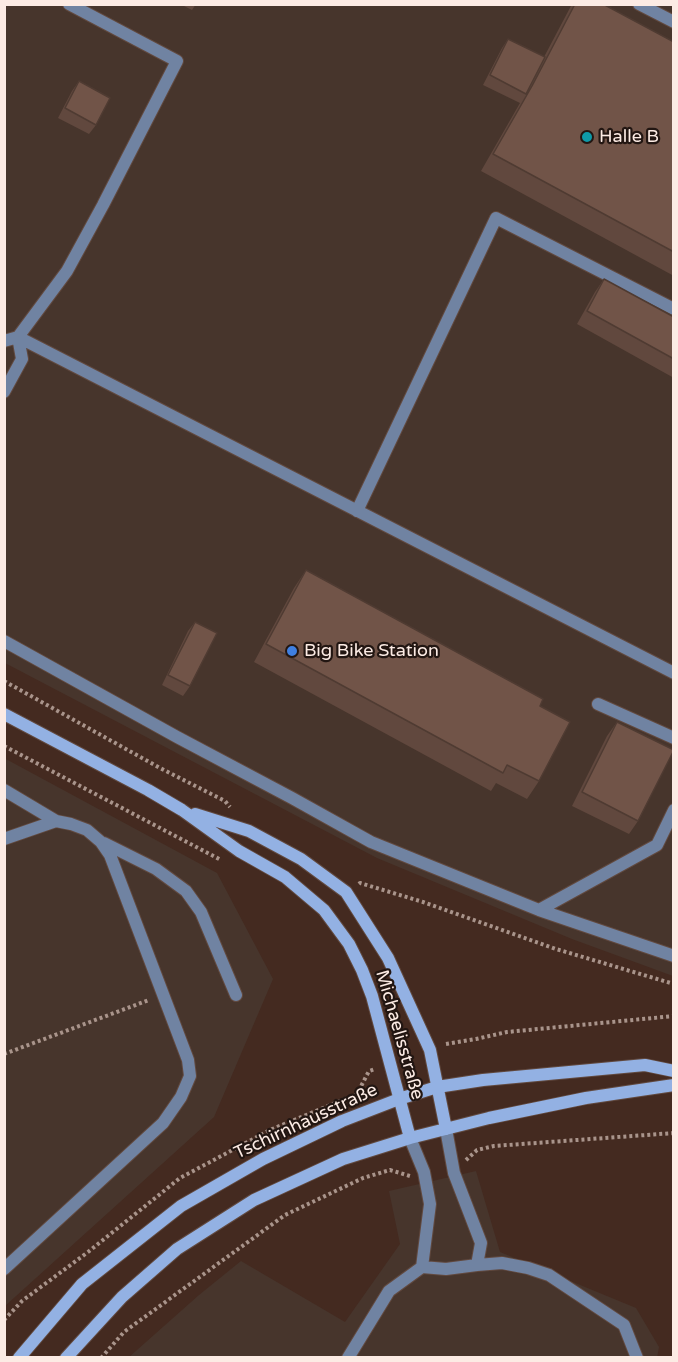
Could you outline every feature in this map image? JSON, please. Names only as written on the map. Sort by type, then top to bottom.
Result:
[{"type":"main road","name":"Michaelisstraße","points":[[4,714],[182,810],[239,851],[285,878],[324,910],[349,944],[372,996],[410,1138]]},
{"type":"main road","name":"Michaelisstraße","points":[[182,810],[249,831],[301,859],[346,892],[388,958],[430,1050],[446,1129]]},
{"type":"main road","name":"Tschirnhausstraße","points":[[19,1358],[82,1284],[181,1206],[263,1159],[342,1121],[437,1087],[483,1080],[645,1065],[674,1071]]},
{"type":"main road","points":[[66,1358],[122,1297],[177,1249],[254,1200],[343,1159],[410,1138],[489,1118],[586,1098],[674,1085]]},
{"type":"lane","points":[[4,341],[18,337],[67,271],[177,61],[69,4]]},
{"type":"lane","points":[[639,4],[674,22]]},
{"type":"lane","points":[[357,511],[496,218],[674,309]]},
{"type":"lane","points":[[4,392],[22,359],[18,337]]},
{"type":"lane","points":[[18,337],[674,673]]},
{"type":"lane","points":[[4,641],[371,842],[539,910],[674,956]]},
{"type":"lane","points":[[598,704],[674,738]]},
{"type":"lane","points":[[4,790],[56,821],[87,831],[110,855],[188,1060],[190,1076],[182,1097],[163,1123],[4,1269]]},
{"type":"lane","points":[[539,910],[657,845],[674,810]]},
{"type":"lane","points":[[4,839],[56,821]]},
{"type":"lane","points":[[100,842],[156,869],[186,891],[201,912],[236,995]]},
{"type":"lane","points":[[446,1129],[454,1173],[481,1243],[477,1265]]},
{"type":"lane","points":[[410,1138],[424,1172],[429,1203],[422,1267]]},
{"type":"lane","points":[[348,1358],[389,1290],[422,1267],[446,1269],[502,1263],[549,1275],[624,1324],[637,1358]]},
{"type":"path","points":[[4,681],[160,768],[225,801],[231,808]]},
{"type":"path","points":[[4,746],[226,863]]},
{"type":"path","points":[[346,892],[360,883],[423,902],[556,949],[674,984]]},
{"type":"path","points":[[4,1054],[163,994]]},
{"type":"path","points":[[446,1044],[507,1032],[674,1016]]},
{"type":"path","points":[[466,1161],[477,1150],[494,1146],[674,1133]]},
{"type":"path","points":[[101,1358],[124,1332],[285,1215],[363,1178],[390,1170],[410,1176]]},
{"type":"shaded area","points":[[4,5],[673,5],[673,976],[572,939],[377,858],[5,663]]},
{"type":"shaded area","points":[[4,758],[217,873],[273,979],[214,1117],[5,1306]]},
{"type":"shaded area","points":[[476,1171],[500,1252],[636,1308],[659,1347],[657,1358],[128,1358],[241,1261],[345,1322],[400,1244],[389,1191]]},
{"type":"building","name":"Halle B","points":[[575,4],[603,4],[674,42],[674,252],[493,154]]},
{"type":"building","points":[[508,39],[545,57],[526,94],[490,75]]},
{"type":"building","points":[[79,81],[110,98],[96,125],[65,108]]},
{"type":"building","points":[[604,279],[674,317],[674,359],[587,311]]},
{"type":"building","points":[[306,570],[543,699],[540,706],[570,722],[539,781],[507,765],[503,773],[266,644]]},
{"type":"building","points":[[195,622],[217,633],[190,686],[168,675]]},
{"type":"building","points":[[617,722],[674,750],[638,821],[582,792]]},
{"type":"place","name":"Halle B","points":[[587,137]]},
{"type":"place","name":"Big Bike Station","points":[[292,651]]}]
